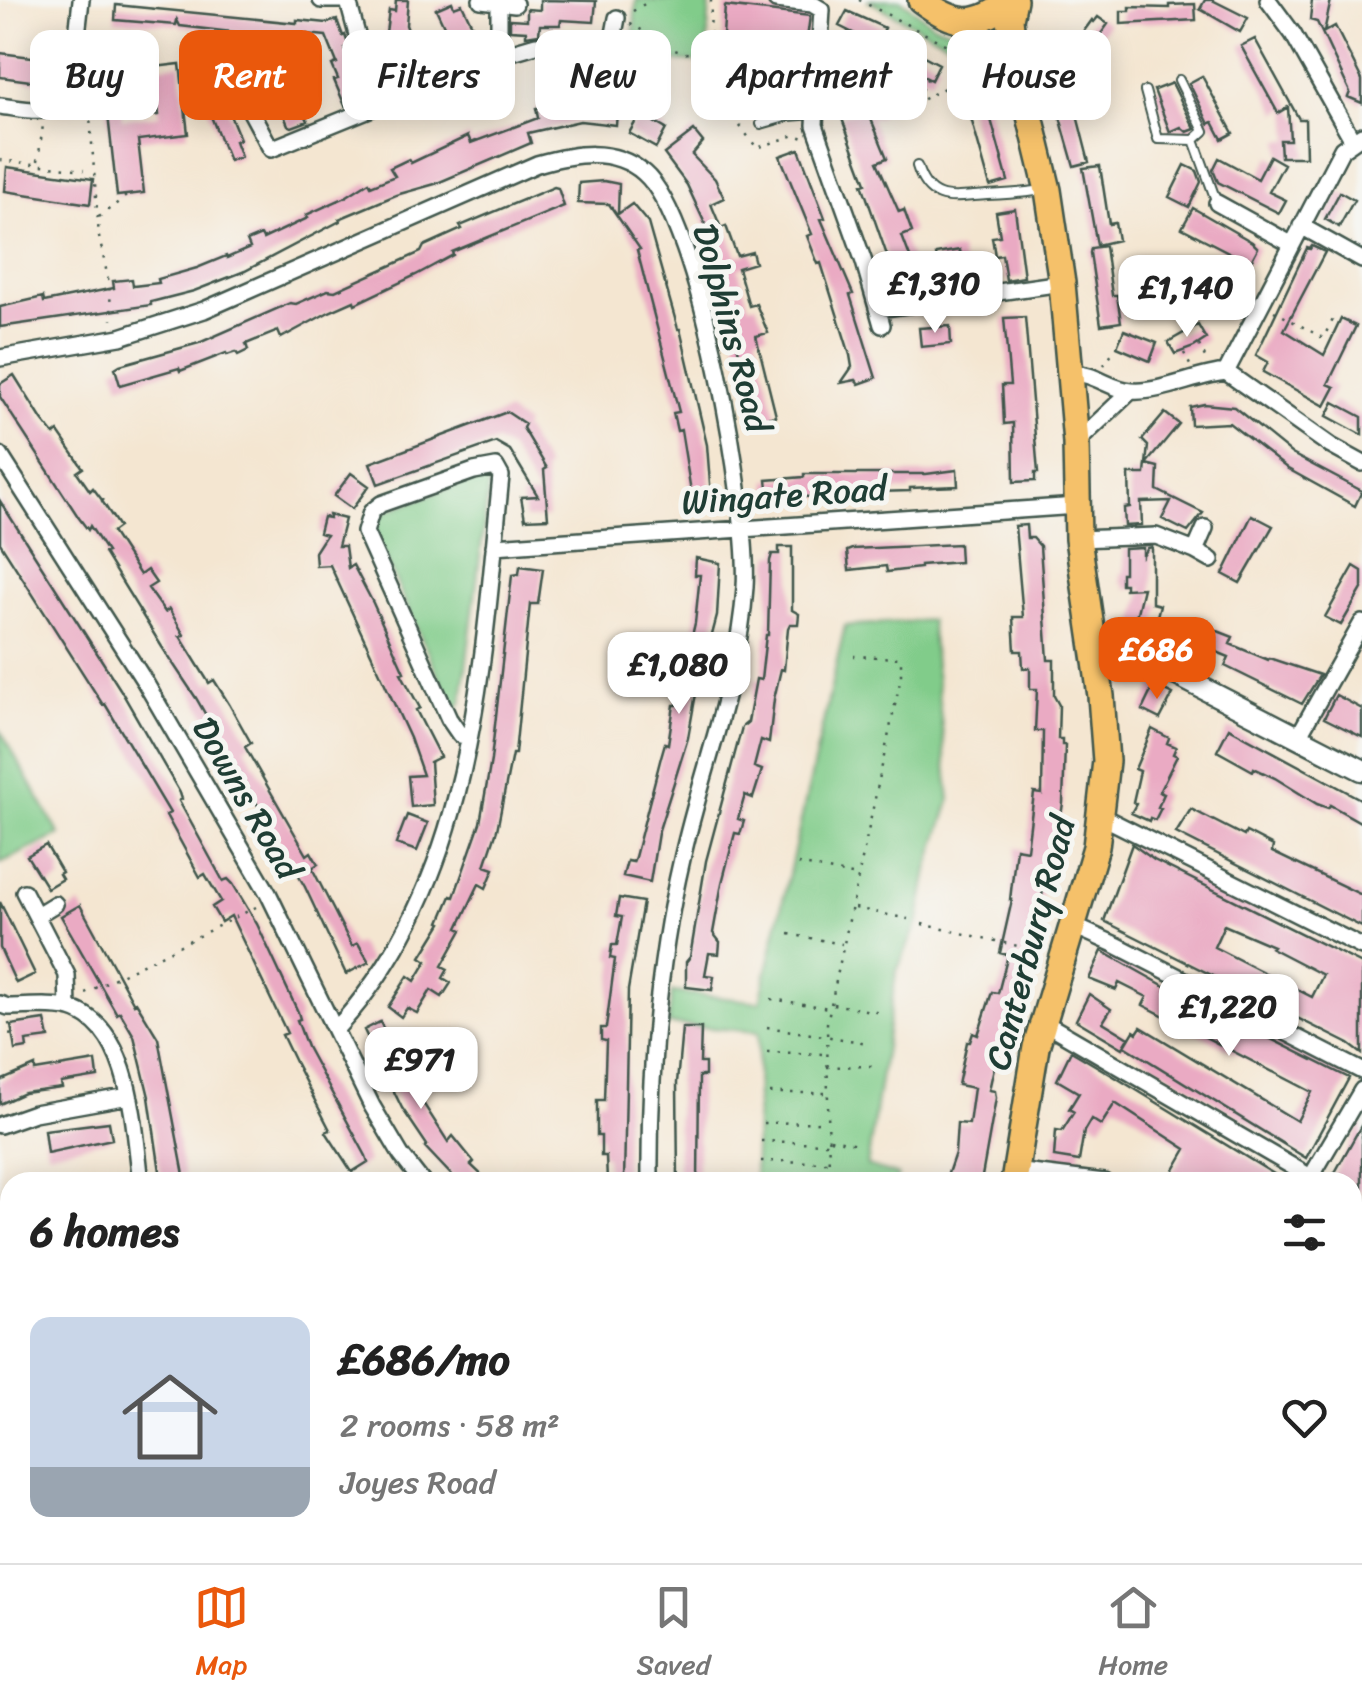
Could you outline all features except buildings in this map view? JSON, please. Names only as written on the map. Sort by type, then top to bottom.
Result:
[{"type":"highway","points":[[921,0],[946,18],[974,30]]},
{"type":"highway","points":[[962,22],[989,16],[1012,0]]},
{"type":"highway","name":"Canterbury Road","points":[[1012,0],[1012,30]]},
{"type":"highway","name":"Canterbury Road","points":[[1015,1172],[1030,1074],[1096,846],[1106,784],[1105,742],[1078,538],[1076,443],[1062,283],[1048,190],[1031,120]]},
{"type":"street","points":[[81,30],[82,0]]},
{"type":"street","points":[[322,0],[350,1],[357,30]]},
{"type":"street","points":[[481,0],[507,3],[499,30]]},
{"type":"street","points":[[776,0],[812,4],[822,10],[821,30]]},
{"type":"street","points":[[1226,372],[1342,149],[1357,137],[1269,0]]},
{"type":"street","points":[[614,30],[616,18]]},
{"type":"street","points":[[0,106],[30,108]]},
{"type":"street","points":[[255,120],[270,150],[342,120]]},
{"type":"street","points":[[817,120],[818,137],[864,262],[880,318],[1062,283]]},
{"type":"street","name":"Dolphins Road","points":[[0,358],[85,345],[160,326],[238,296],[536,164],[572,154],[601,155],[625,160],[643,172],[670,212],[699,299],[723,394],[745,528],[746,580],[740,630],[668,924],[655,1027],[650,1172]]},
{"type":"street","points":[[1216,203],[1290,244]]},
{"type":"street","points":[[1301,226],[1362,260]]},
{"type":"street","points":[[1071,373],[1090,373],[1131,391],[1226,372],[1332,446],[1361,460]]},
{"type":"street","points":[[1076,443],[1131,391]]},
{"type":"street","name":"Downs Road","points":[[0,455],[72,563],[268,893],[372,1106],[414,1172]]},
{"type":"street","points":[[335,1030],[382,970],[433,872],[457,802],[469,737],[494,546],[500,476],[496,467],[381,504],[371,512],[364,532],[449,719],[460,735],[469,737]]},
{"type":"street","name":"Wingate Road","points":[[494,546],[1077,506]]},
{"type":"street","points":[[1195,551],[1206,528]]},
{"type":"street","points":[[1078,538],[1156,536],[1211,560]]},
{"type":"street","points":[[1299,735],[1362,623]]},
{"type":"street","points":[[1094,647],[1124,652],[1299,735],[1362,770]]},
{"type":"street","points":[[1101,816],[1362,947]]},
{"type":"street","points":[[24,892],[68,976],[72,1002],[113,1042],[129,1096],[140,1172]]},
{"type":"street","points":[[37,915],[55,904]]},
{"type":"street","points":[[1074,926],[1362,1071]]},
{"type":"street","points":[[3,1009],[72,1002]]},
{"type":"street","points":[[1045,1023],[1298,1172]]},
{"type":"street","points":[[1318,1172],[1362,1090]]},
{"type":"street","points":[[0,1125],[34,1112],[129,1096]]},
{"type":"lane","points":[[1145,90],[1158,138],[1194,140],[1204,132],[1180,80]]},
{"type":"lane","points":[[761,124],[775,120]]},
{"type":"lane","points":[[1194,140],[1216,203]]},
{"type":"lane","points":[[917,166],[930,190],[954,199],[1048,190]]},
{"type":"path","points":[[616,18],[652,0]]},
{"type":"path","points":[[710,30],[711,0]]},
{"type":"path","points":[[859,0],[947,45]]},
{"type":"path","points":[[616,18],[644,30],[660,45],[691,55]]},
{"type":"path","points":[[38,164],[44,120]]},
{"type":"path","points":[[87,120],[112,329]]},
{"type":"path","points":[[735,120],[757,148],[795,136],[806,138]]},
{"type":"path","points":[[0,160],[84,170]]},
{"type":"path","points":[[98,218],[129,194]]},
{"type":"path","points":[[1268,308],[1322,340],[1335,316]]},
{"type":"path","points":[[1199,345],[1208,364]]},
{"type":"path","points":[[1102,369],[1114,350]]},
{"type":"path","points":[[1184,353],[1191,369]]},
{"type":"path","points":[[829,1172],[825,1037],[901,678],[902,658],[854,656]]},
{"type":"path","points":[[798,864],[859,876]]},
{"type":"path","points":[[72,1002],[262,904]]},
{"type":"path","points":[[853,908],[908,919]]},
{"type":"path","points":[[922,924],[1064,956]]},
{"type":"path","points":[[790,934],[844,944]]},
{"type":"path","points":[[771,999],[881,1012]]},
{"type":"path","points":[[3,1009],[11,1041]]},
{"type":"path","points":[[767,1028],[868,1043]]},
{"type":"path","points":[[767,1052],[826,1054]]},
{"type":"path","points":[[826,1068],[873,1066]]},
{"type":"path","points":[[770,1093],[826,1093]]},
{"type":"path","points":[[764,1123],[827,1122]]},
{"type":"path","points":[[761,1140],[858,1144]]},
{"type":"path","points":[[761,1161],[829,1162]]},
{"type":"green space","points":[[636,0],[710,0],[708,30],[691,30],[691,62],[671,61],[671,30],[634,30]]},
{"type":"green space","points":[[867,0],[901,0],[933,24],[952,30],[947,30],[947,42]]},
{"type":"green space","points":[[485,475],[489,483],[462,700],[455,713],[375,535],[378,518],[389,510]]},
{"type":"green space","points":[[930,620],[950,801],[928,870],[919,920],[896,973],[867,1166],[886,1172],[754,1172],[759,1032],[668,1024],[672,992],[760,1002],[845,626]]},
{"type":"green space","points":[[0,730],[60,835],[0,863]]}]
